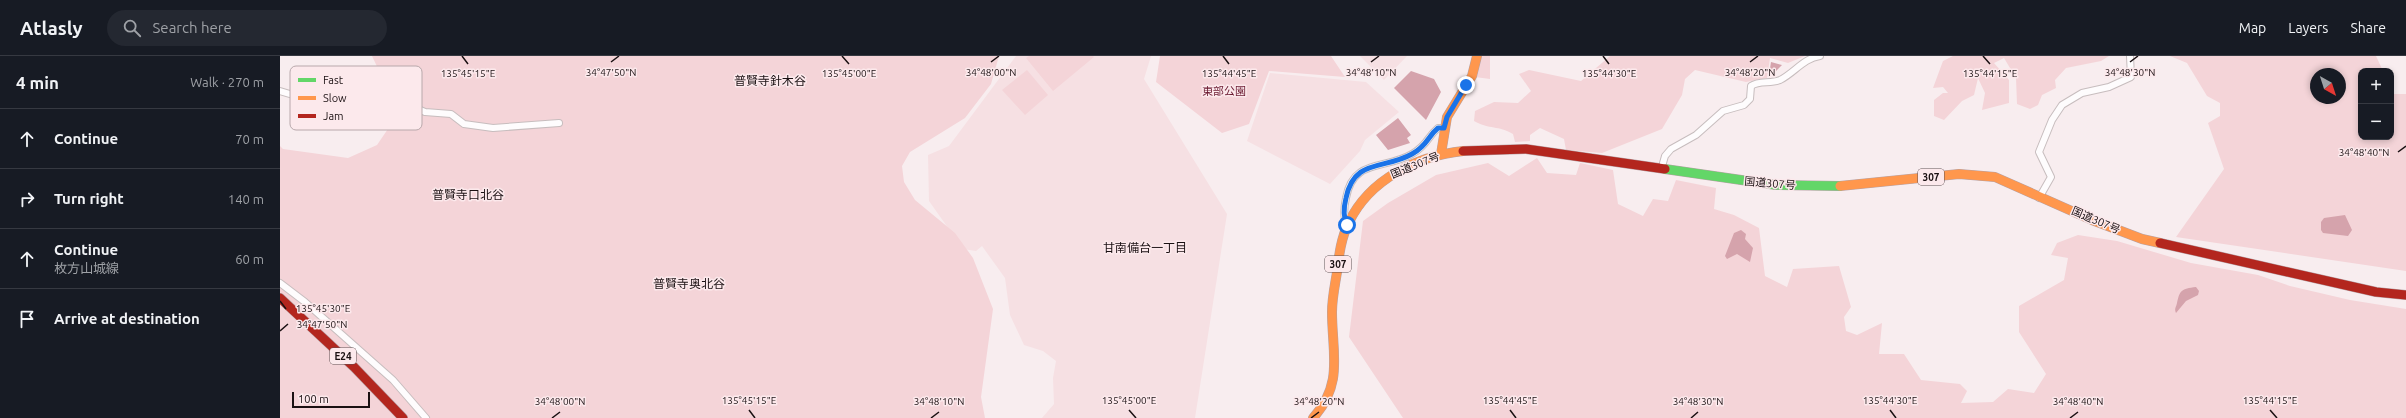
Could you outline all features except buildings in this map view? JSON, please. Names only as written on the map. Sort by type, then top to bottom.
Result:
[{"type":"main road","points":[[1441,154],[1444,128],[1457,99],[1472,76],[1477,56]]},
{"type":"main road","name":"国道307号","points":[[1313,418],[1326,406],[1334,385],[1332,314],[1340,249],[1347,225],[1365,198],[1384,178],[1402,168],[1441,154],[1458,150],[1494,148],[1526,150],[1776,185],[1843,186],[1965,174],[1996,177],[2039,198],[2142,239],[2376,292],[2406,295]]},
{"type":"main road","name":"E24","points":[[280,298],[354,367],[403,418]]},
{"type":"main road","name":"E24","points":[[280,302],[346,364],[399,418]]},
{"type":"street","points":[[1663,163],[1665,156],[1671,150],[1696,135],[1723,111],[1744,105],[1750,99],[1751,86],[1756,82],[1778,81],[1810,58],[1820,56]]},
{"type":"street","points":[[2039,198],[2051,177],[2042,161],[2040,147],[2058,110],[2071,98],[2131,77],[2130,56]]},
{"type":"street","points":[[280,90],[290,93]]},
{"type":"street","points":[[422,111],[451,114],[464,124],[493,128],[559,123]]},
{"type":"street","points":[[1347,225],[1345,205],[1349,186],[1354,176],[1364,168],[1410,155],[1428,143],[1438,128],[1444,128]]},
{"type":"street","points":[[280,283],[305,302],[393,380],[426,418]]},
{"type":"shaded area","points":[[1016,56],[1151,56],[1144,79],[1227,214],[1195,418],[1042,418],[1054,404],[1053,378],[1056,361],[1043,351],[1024,345],[1010,315],[1005,278],[982,246],[976,251],[963,249],[929,201],[928,155],[949,146]]},
{"type":"shaded area","points":[[1360,56],[1407,56],[1384,80]]},
{"type":"shaded area","points":[[1771,62],[1782,65],[1773,74],[1769,75]]},
{"type":"shaded area","points":[[1411,71],[1434,79],[1441,92],[1426,120],[1394,88]]},
{"type":"shaded area","points":[[1270,73],[1366,82],[1399,112],[1365,140],[1360,151],[1330,184],[1247,141]]},
{"type":"shaded area","points":[[1398,118],[1411,135],[1407,138],[1410,143],[1388,150],[1376,135]]},
{"type":"shaded area","points":[[2345,215],[2352,230],[2348,236],[2323,233],[2321,230],[2321,222],[2324,218]]},
{"type":"shaded area","points":[[1741,230],[1746,234],[1745,239],[1753,248],[1750,262],[1737,254],[1727,259],[1725,256],[1734,233]]},
{"type":"shaded area","points":[[2196,287],[2199,291],[2198,295],[2186,301],[2176,313],[2175,308],[2180,293],[2184,290]]},
{"type":"green space","points":[[372,56],[999,56],[991,84],[965,118],[910,152],[902,166],[904,182],[915,200],[955,233],[973,258],[993,309],[981,397],[985,418],[280,418],[280,146],[283,149],[348,158],[377,145],[387,130],[422,130],[422,66],[377,66]]},
{"type":"green space","points":[[1029,56],[1094,57],[1053,91],[1026,58]]},
{"type":"green space","name":"東部公園","points":[[1160,56],[1331,56],[1345,77],[1269,71],[1249,124],[1222,133],[1156,82]]},
{"type":"green space","points":[[1482,56],[1490,56],[1490,79],[1475,77]]},
{"type":"green space","points":[[1610,56],[1805,56],[1788,63],[1770,58],[1767,78],[1746,82],[1695,70],[1685,79],[1682,95],[1662,129],[1602,153],[1566,150],[1564,139],[1540,128],[1530,135],[1530,141],[1515,142],[1513,134],[1508,131],[1485,126],[1474,121],[1475,111],[1494,102],[1518,103],[1531,91],[1519,74],[1529,70],[1581,81]]},
{"type":"green space","points":[[1953,56],[2109,56],[2101,61],[2066,68],[2055,80],[2056,88],[2042,95],[2038,105],[2030,109],[2017,104],[2016,78],[2004,58],[1994,63],[2009,80],[2009,103],[1982,110],[1985,93],[1978,78],[1974,95],[1962,101],[1944,120],[1934,116],[1934,100],[1943,93],[1948,93],[1943,87],[1933,88],[1943,61]]},
{"type":"green space","points":[[2170,56],[2376,56],[2382,68],[2358,68],[2358,140],[2394,140],[2394,94],[2406,94],[2406,271],[2176,237],[2224,169],[2208,123],[2220,116],[2220,103],[2207,96],[2187,63]]},
{"type":"green space","points":[[1027,70],[1048,95],[1025,115],[1002,90]]},
{"type":"green space","points":[[1537,158],[1547,173],[1576,175],[1580,163],[1613,170],[1618,204],[1643,216],[1653,199],[1668,201],[1676,180],[1716,188],[1714,209],[1734,215],[1759,228],[1765,276],[1787,287],[1793,269],[1839,266],[1851,307],[1844,317],[1846,331],[1857,335],[1882,323],[1879,354],[1904,354],[1921,380],[1960,384],[1967,391],[1961,403],[1993,402],[2008,389],[2034,393],[2046,374],[2019,332],[2019,306],[2064,280],[2068,258],[2051,255],[2057,243],[2078,235],[2117,241],[2191,263],[2258,275],[2290,286],[2350,300],[2406,309],[2406,418],[1403,418],[1349,337],[1363,221],[1388,203],[1436,175],[1488,163],[1509,176]]},
{"type":"traffic: fast","points":[[1665,169],[1776,185],[1840,186]]},
{"type":"traffic: slow","points":[[1441,154],[1447,117],[1472,76],[1477,56]]},
{"type":"traffic: slow","points":[[1313,418],[1323,405],[1333,380],[1334,355],[1332,302],[1341,247],[1349,222],[1369,193],[1397,172],[1412,164],[1429,158],[1463,151]]},
{"type":"traffic: slow","points":[[1840,186],[1959,174],[1995,177],[2092,220],[2142,239],[2160,243]]},
{"type":"traffic: jam","points":[[1463,151],[1526,149],[1665,169]]},
{"type":"traffic: jam","points":[[2160,243],[2376,292],[2406,295]]},
{"type":"traffic: jam","points":[[280,298],[354,367],[403,418]]},
{"type":"district","name":"普賢寺針木谷","points":[[770,81]]},
{"type":"district","name":"普賢寺口北谷","points":[[468,195]]},
{"type":"district","name":"甘南備台一丁目","points":[[1145,248]]},
{"type":"district","name":"普賢寺奥北谷","points":[[689,284]]},
{"type":"route","points":[[1347,225],[1344,216],[1345,205],[1347,192],[1354,176],[1364,168],[1396,160],[1410,155],[1422,148],[1428,143],[1433,132],[1438,128],[1444,128],[1447,117],[1466,85]]}]
